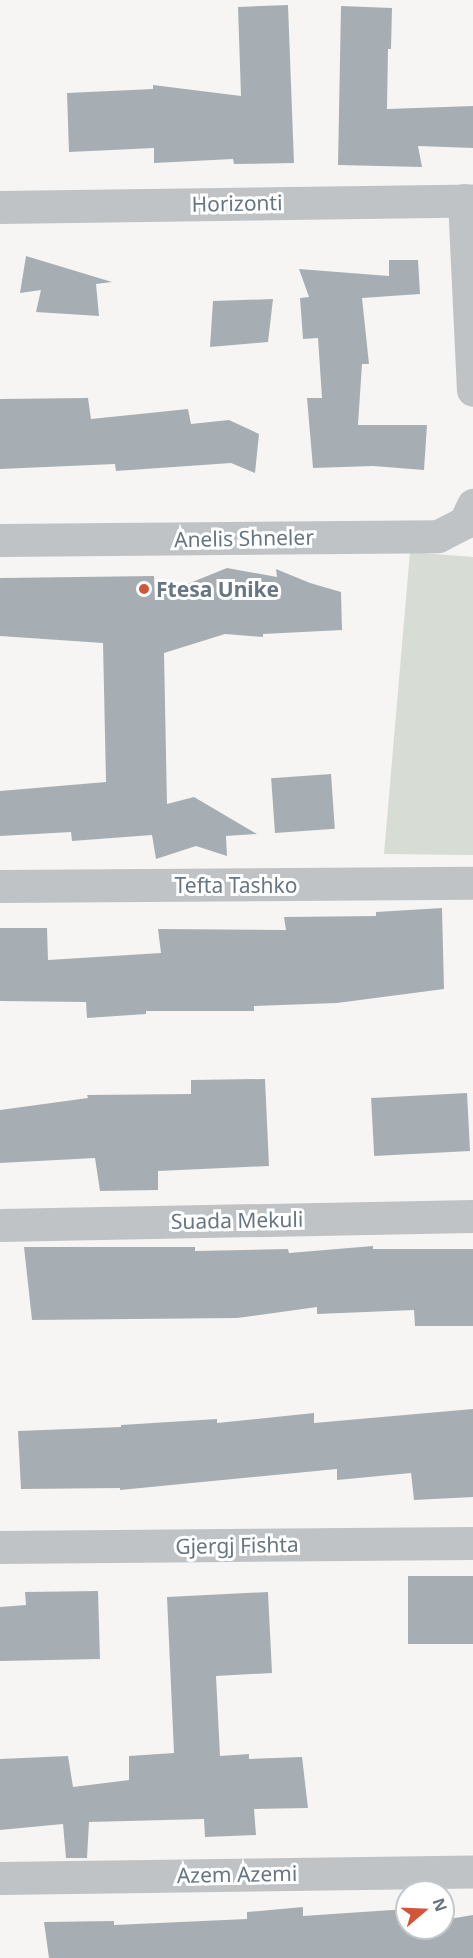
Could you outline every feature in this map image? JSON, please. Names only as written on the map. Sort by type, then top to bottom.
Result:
[{"type":"street","name":"Horizonti","points":[[0,207],[468,200]]},
{"type":"street","points":[[468,200],[473,390]]},
{"type":"street","name":"Anelis Shneler","points":[[0,540],[438,536],[465,522],[473,505]]},
{"type":"street","name":"Tefta Tashko","points":[[0,886],[473,883]]},
{"type":"street","name":"Suada Mekuli","points":[[0,1225],[473,1216]]},
{"type":"street","name":"Gjergj Fishta","points":[[0,1547],[473,1543]]},
{"type":"street","name":"Azem Azemi","points":[[0,1878],[473,1871]]},
{"type":"shaded area","points":[[410,552],[473,557],[473,855],[384,854]]},
{"type":"building","points":[[288,5],[294,163],[234,164],[233,159],[154,163],[154,148],[69,152],[67,93],[153,89],[153,85],[241,96],[238,7]]},
{"type":"building","points":[[341,6],[392,8],[391,49],[388,49],[387,109],[473,106],[473,148],[418,146],[422,167],[338,165]]},
{"type":"building","points":[[26,256],[112,282],[96,284],[99,316],[36,312],[41,290],[20,293]]},
{"type":"building","points":[[389,260],[418,260],[420,294],[362,298],[369,364],[362,364],[358,425],[427,425],[424,470],[373,466],[313,468],[307,398],[322,398],[318,338],[303,339],[300,298],[309,297],[299,269],[389,276]]},
{"type":"building","points":[[273,299],[268,342],[210,347],[213,301]]},
{"type":"building","points":[[88,398],[91,419],[188,409],[191,424],[229,420],[259,434],[255,473],[231,463],[116,471],[115,464],[0,469],[0,399]]},
{"type":"building","points":[[227,568],[277,577],[276,569],[310,583],[341,592],[342,630],[263,634],[263,637],[225,634],[164,653],[167,804],[194,797],[257,834],[226,836],[227,856],[196,846],[156,859],[152,835],[72,841],[71,832],[0,836],[0,791],[106,782],[103,643],[0,636],[0,578],[154,576],[155,597]]},
{"type":"building","points":[[331,774],[335,829],[275,833],[271,778]]},
{"type":"building","points":[[442,908],[444,989],[337,1003],[254,1006],[254,1011],[146,1011],[146,1014],[87,1018],[86,1002],[0,1001],[0,928],[47,928],[48,960],[161,953],[158,929],[286,930],[284,917],[376,916],[376,912]]},
{"type":"building","points":[[265,1079],[269,1166],[158,1171],[158,1190],[100,1191],[95,1158],[0,1163],[0,1110],[88,1098],[87,1095],[191,1094],[191,1080]]},
{"type":"building","points":[[467,1093],[470,1151],[374,1156],[371,1098]]},
{"type":"building","points":[[373,1246],[373,1249],[473,1249],[473,1326],[415,1326],[414,1310],[317,1314],[317,1307],[237,1318],[32,1320],[24,1247],[195,1247],[195,1251],[288,1249],[289,1253]]},
{"type":"building","points":[[473,1409],[473,1497],[414,1500],[411,1473],[337,1480],[337,1469],[120,1490],[120,1488],[21,1489],[18,1431],[121,1427],[121,1425],[217,1419],[217,1423],[314,1413],[314,1423]]},
{"type":"building","points":[[408,1576],[473,1576],[473,1644],[408,1644]]},
{"type":"building","points":[[98,1591],[100,1659],[0,1661],[0,1607],[26,1605],[25,1592]]},
{"type":"building","points":[[268,1592],[272,1673],[216,1676],[220,1756],[249,1754],[249,1759],[302,1757],[308,1808],[254,1809],[256,1835],[205,1837],[204,1819],[89,1822],[87,1858],[66,1858],[63,1824],[0,1830],[0,1759],[68,1756],[73,1787],[129,1780],[129,1756],[174,1753],[167,1597]]},
{"type":"building","points":[[303,1907],[303,1916],[395,1910],[395,1940],[455,1940],[455,1918],[473,1915],[473,1958],[49,1958],[44,1922],[114,1921],[114,1925],[247,1919],[247,1912]]},
{"type":"place","name":"Ftesa Unike","points":[[144,589]]}]
